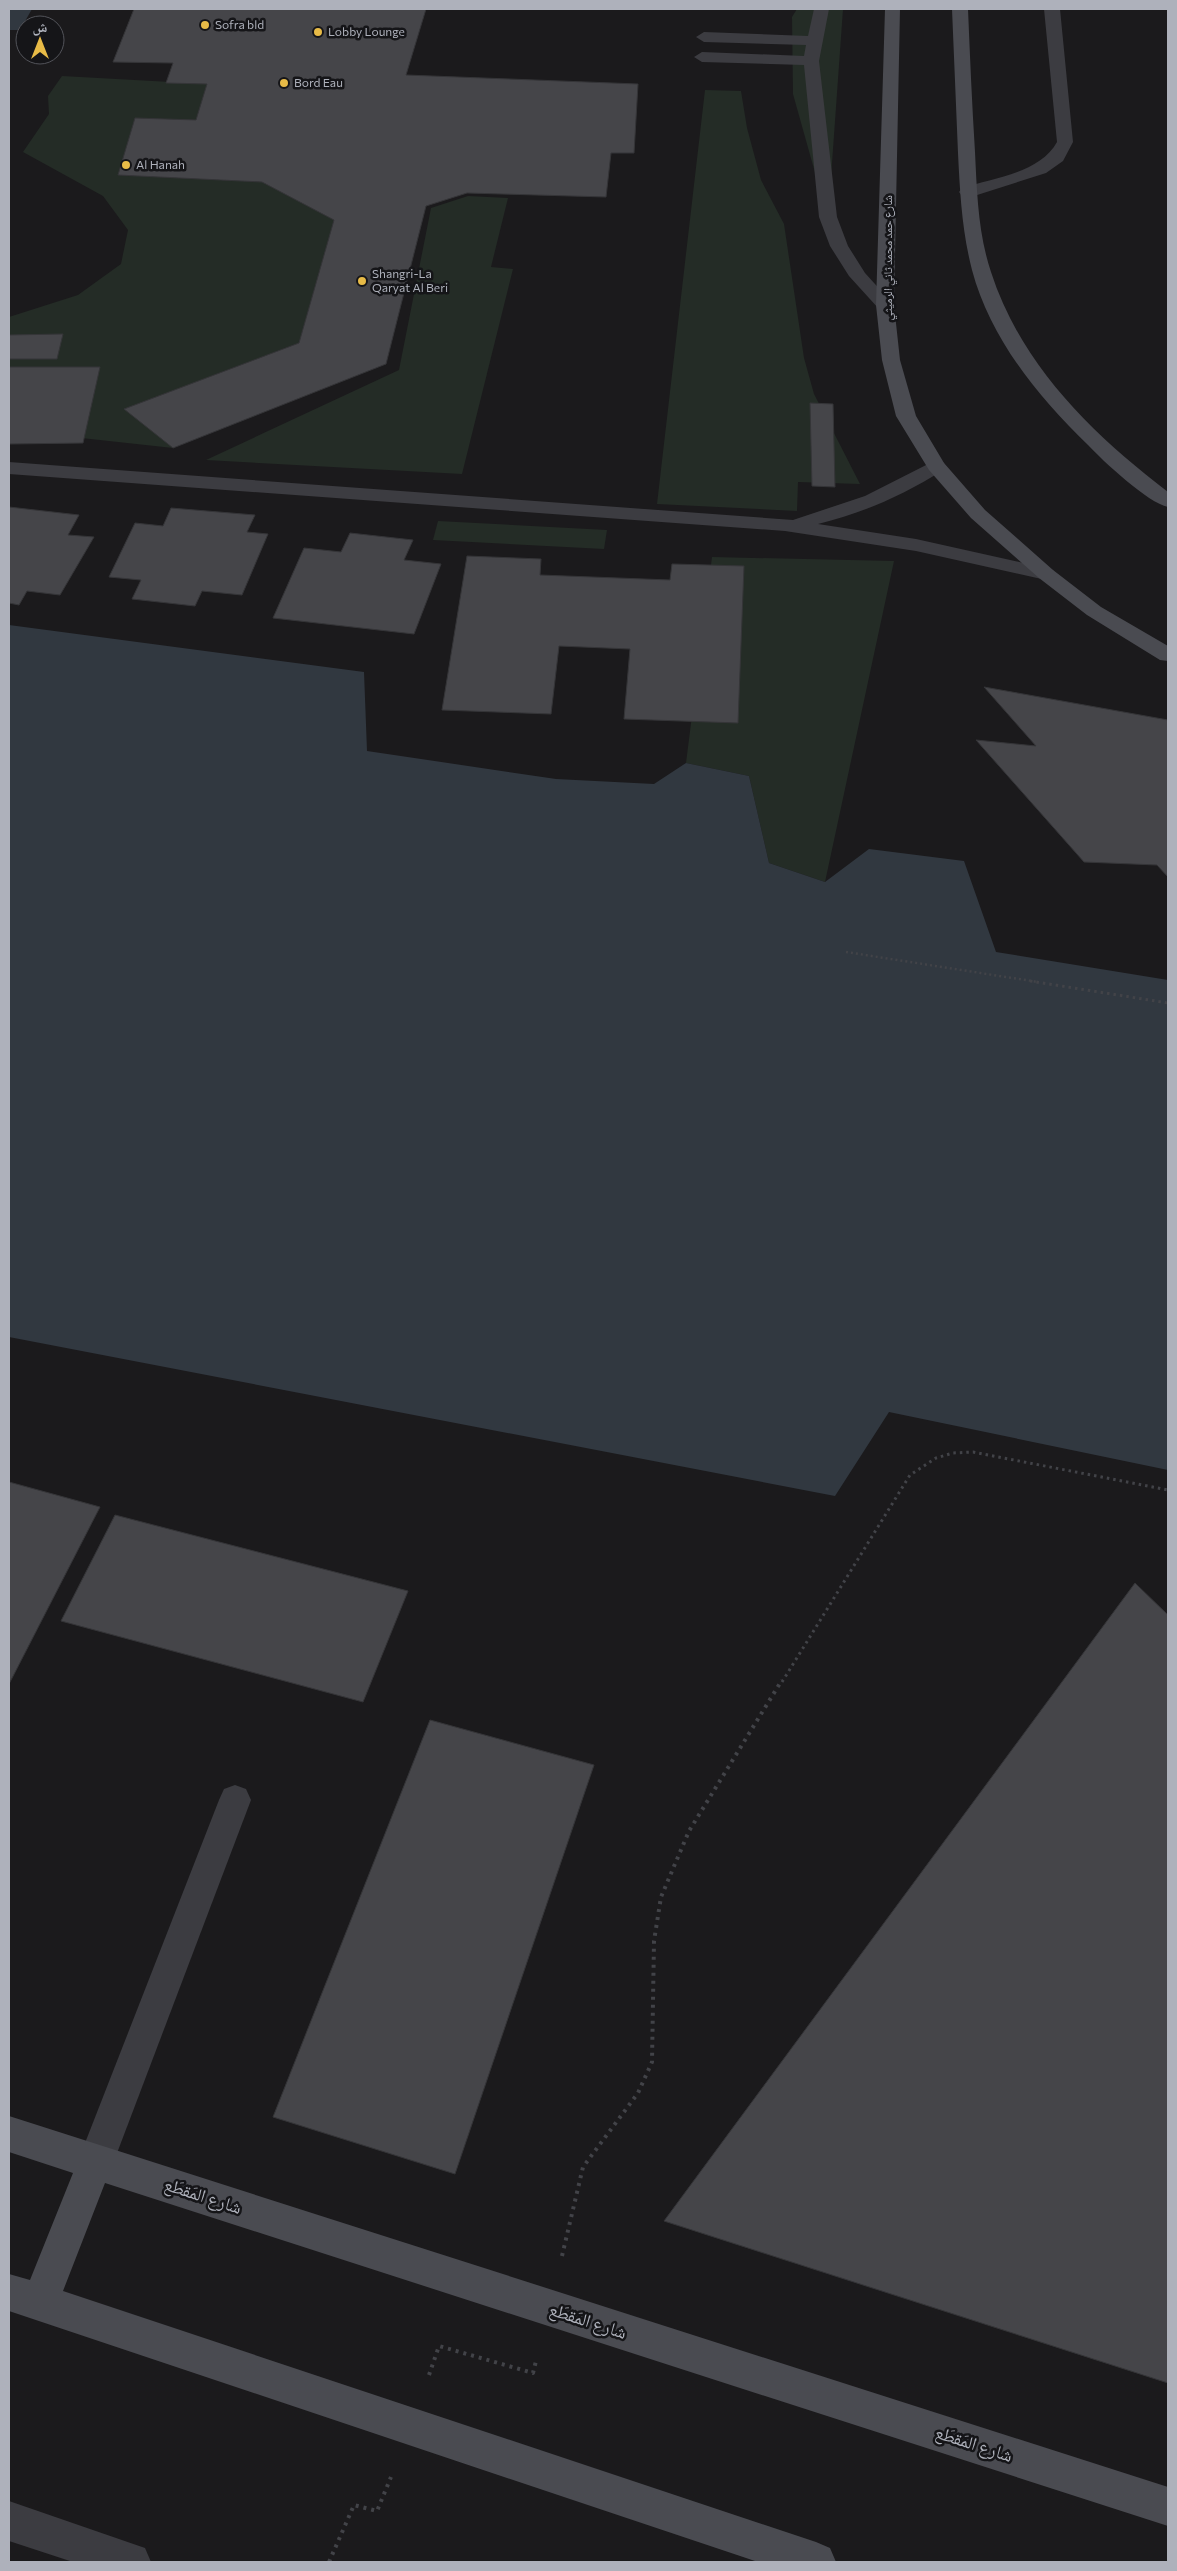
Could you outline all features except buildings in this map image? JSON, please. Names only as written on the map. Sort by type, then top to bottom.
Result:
[{"type":"main road","name":"شارع حمد محمد ثاني الرميثي","points":[[892,9],[886,305],[891,360],[906,416],[936,466],[978,514],[1046,574],[1094,611],[1168,656]]},
{"type":"main road","points":[[960,9],[968,192],[972,230],[991,301],[1030,370],[1072,420],[1128,472],[1168,501]]},
{"type":"main road","name":"شارع المَقطَع","points":[[9,2134],[1168,2507]]},
{"type":"main road","points":[[96,2161],[24,2297],[816,2562]]},
{"type":"lane","points":[[821,9],[810,61],[828,217],[839,246],[858,276],[886,305]]},
{"type":"lane","points":[[968,192],[1040,169],[1057,157],[1065,142],[1052,9]]},
{"type":"lane","points":[[810,61],[705,57],[707,37],[813,41]]},
{"type":"lane","points":[[785,525],[855,508],[886,496],[936,466]]},
{"type":"lane","points":[[9,468],[785,525],[916,545],[1046,574]]},
{"type":"lane","points":[[96,2161],[235,1800]]},
{"type":"lane","points":[[9,2521],[131,2562]]},
{"type":"path","points":[[846,952],[1168,1003]]},
{"type":"path","points":[[329,2562],[354,2504],[378,2512],[439,2346],[533,2373],[583,2167],[638,2093],[652,2062],[655,2013],[654,1941],[661,1897],[675,1863],[699,1814],[910,1474],[924,1462],[942,1454],[964,1451],[985,1453],[1168,1490]]},
{"type":"shaded area","points":[[9,9],[32,9],[29,15],[15,15],[15,30],[9,30]]},
{"type":"shaded area","points":[[797,9],[843,9],[828,219],[793,94],[792,17]]},
{"type":"shaded area","points":[[62,76],[207,84],[196,120],[135,118],[118,175],[262,182],[334,220],[299,343],[125,409],[173,448],[54,435],[55,368],[9,369],[9,317],[78,295],[121,264],[128,230],[103,196],[23,152],[49,114],[48,96]]},
{"type":"shaded area","points":[[705,90],[741,91],[747,128],[761,180],[784,224],[804,358],[814,394],[860,484],[798,482],[797,511],[657,504]]},
{"type":"shaded area","points":[[468,196],[508,198],[491,267],[513,269],[462,474],[206,460],[399,370],[431,208]]},
{"type":"shaded area","points":[[438,521],[607,530],[604,549],[433,540]]},
{"type":"shaded area","points":[[712,557],[894,561],[825,882],[769,863],[749,776],[686,763]]},
{"type":"shaded area","points":[[9,625],[364,672],[367,751],[556,779],[654,784],[686,763],[749,776],[769,863],[825,882],[869,849],[964,861],[996,952],[1168,980],[1168,1470],[889,1412],[835,1496],[9,1337]]},
{"type":"place","name":"Sofra bld","points":[[205,25]]},
{"type":"place","name":"Lobby Lounge","points":[[318,32]]},
{"type":"place","name":"Bord Eau","points":[[284,83]]},
{"type":"place","name":"Al Hanah","points":[[126,165]]},
{"type":"place","name":"Shangri-La Qaryat Al Beri","points":[[362,281]]}]
